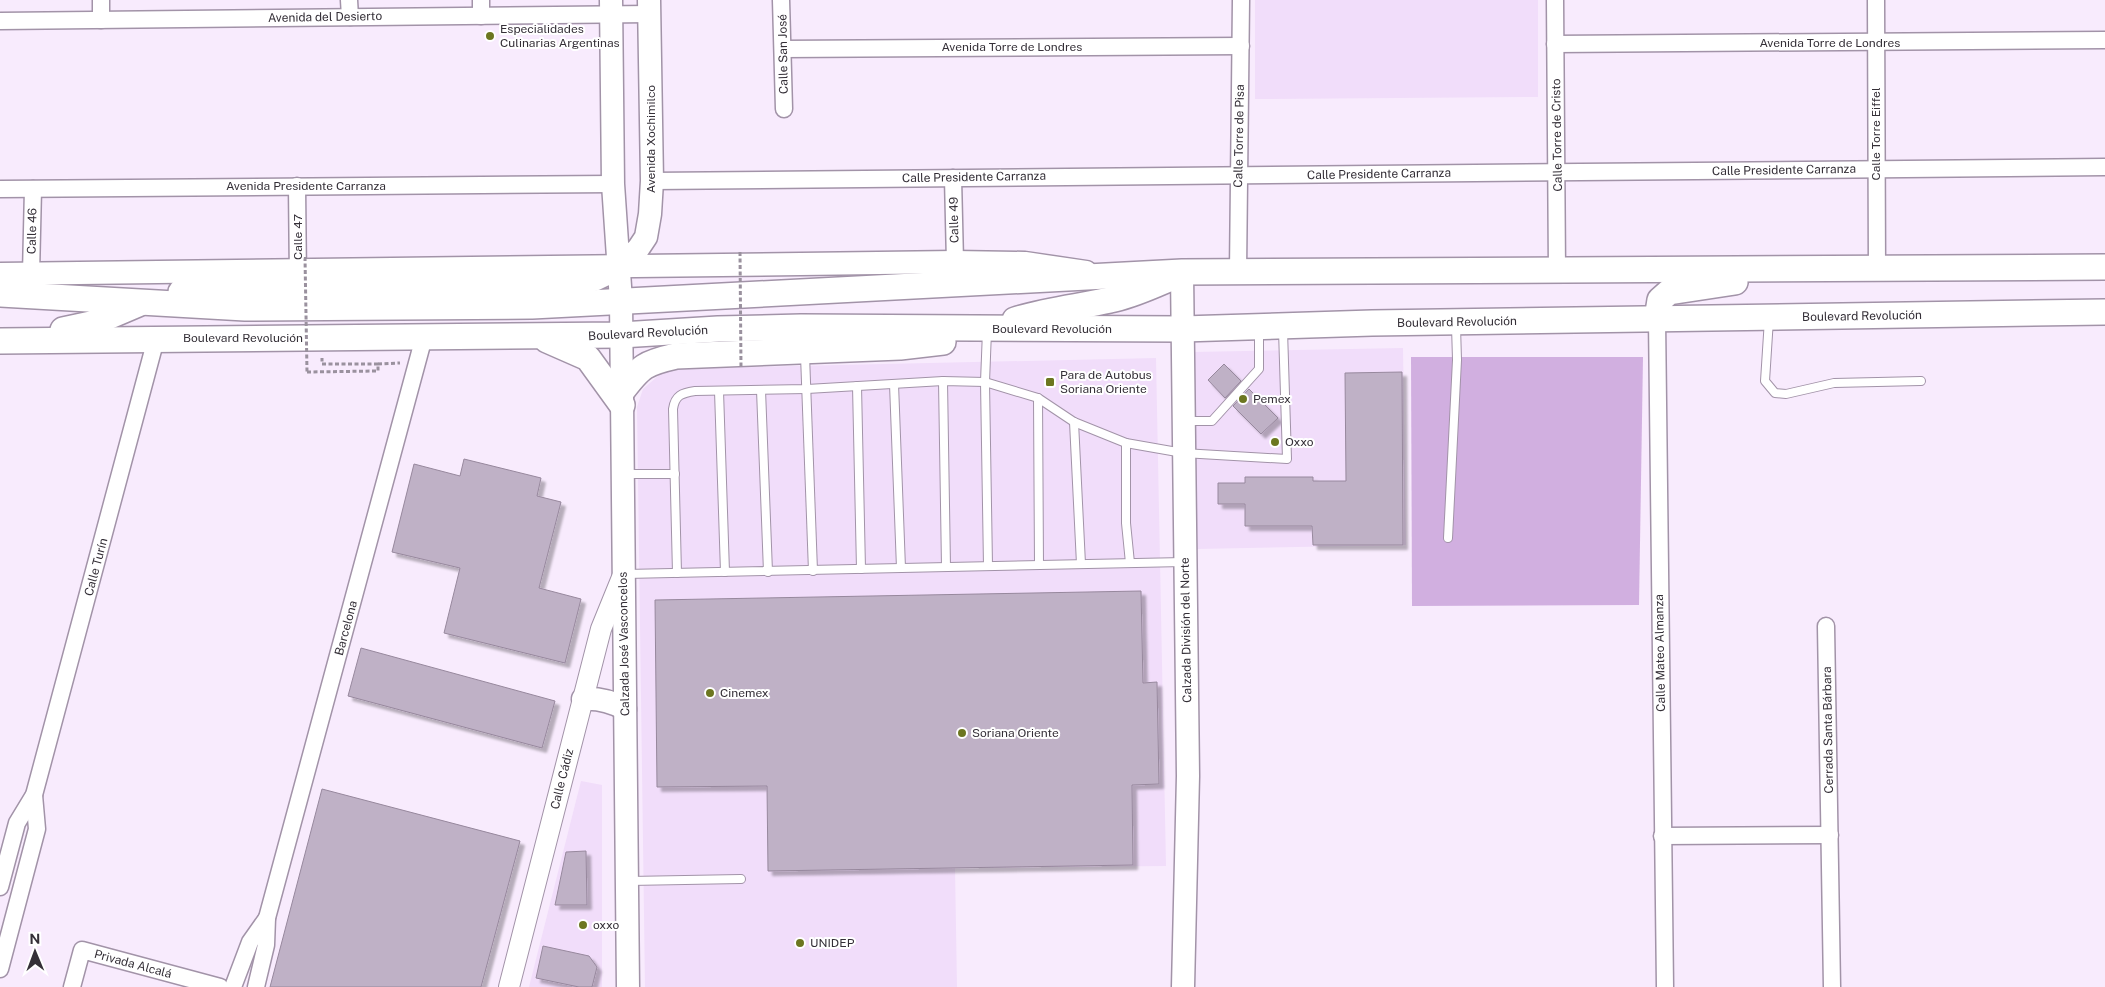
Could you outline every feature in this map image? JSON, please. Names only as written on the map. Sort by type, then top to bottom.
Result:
[{"type":"main road","points":[[611,7],[612,184],[621,301]]},
{"type":"main road","name":"Avenida Xochimilco","points":[[618,267],[638,249],[646,237],[650,214],[652,180],[650,7]]},
{"type":"main road","points":[[0,274],[300,272],[584,281],[618,267],[955,262],[1053,265],[1110,276]]},
{"type":"main road","points":[[0,294],[36,294],[141,303],[317,308],[532,306],[1182,272],[2105,267]]},
{"type":"main road","points":[[1657,319],[1660,300],[1669,292],[1725,285],[1781,270]]},
{"type":"main road","points":[[3,341],[91,324],[168,294],[300,272]]},
{"type":"main road","points":[[536,336],[569,348],[588,358],[622,398],[639,368],[655,361],[676,356],[805,351],[943,342],[1036,313],[1134,294],[1182,272]]},
{"type":"main road","name":"Calzada División del Norte","points":[[1182,272],[1188,776],[1183,987]]},
{"type":"main road","name":"Calzada José Vasconcelos","points":[[621,301],[628,987]]},
{"type":"main road","name":"Boulevard Revolución","points":[[3,341],[621,336],[718,329],[801,327],[1183,329],[1456,322],[2105,312]]},
{"type":"main road","points":[[583,699],[598,698],[612,702],[625,709]]},
{"type":"street","points":[[101,0],[101,20]]},
{"type":"street","points":[[349,0],[350,17]]},
{"type":"street","name":"Calle San José","points":[[781,0],[784,109]]},
{"type":"street","name":"Calle Torre de Pisa","points":[[1238,272],[1241,0]]},
{"type":"street","name":"Calle Torre de Cristo","points":[[1555,0],[1558,172],[1557,271]]},
{"type":"street","name":"Calle Torre Eiffel","points":[[1876,0],[1877,269]]},
{"type":"street","name":"Avenida del Desierto","points":[[0,21],[350,17],[481,8],[650,7]]},
{"type":"street","name":"Avenida Torre de Londres","points":[[1556,44],[2105,40]]},
{"type":"street","name":"Avenida Torre de Londres","points":[[782,48],[1241,46]]},
{"type":"street","name":"Calle Presidente Carranza","points":[[652,180],[2105,167]]},
{"type":"street","name":"Calle 49","points":[[953,178],[955,262]]},
{"type":"street","name":"Avenida Presidente Carranza","points":[[0,189],[612,184]]},
{"type":"street","name":"Calle 47","points":[[297,186],[300,272]]},
{"type":"street","name":"Calle 46","points":[[31,274],[33,189]]},
{"type":"street","name":"Calle Mateo Almanza","points":[[1657,319],[1665,987]]},
{"type":"street","name":"Barcelona","points":[[256,987],[266,945],[267,918],[424,337]]},
{"type":"street","name":"Calle Turín","points":[[0,886],[5,846],[34,795],[156,339]]},
{"type":"street","name":"Calle Cádiz","points":[[509,987],[601,629],[624,574]]},
{"type":"street","name":"Cerrada Santa Bárbara","points":[[1826,626],[1832,987]]},
{"type":"street","name":"Calle Turín","points":[[0,969],[37,829],[34,795]]},
{"type":"street","points":[[1662,836],[1830,835]]},
{"type":"street","name":"Barcelona","points":[[233,987],[250,942],[267,918]]},
{"type":"street","name":"Privada Alcalá","points":[[72,987],[82,950],[220,987]]},
{"type":"lane","points":[[1770,317],[1766,381],[1775,393],[1786,394],[1834,384],[1921,381]]},
{"type":"lane","points":[[1448,538],[1457,360],[1456,322]]},
{"type":"lane","points":[[1183,421],[1212,421],[1259,369],[1271,326]]},
{"type":"lane","points":[[677,574],[674,401],[678,395],[687,392],[807,389],[943,380],[985,382],[1038,398],[1074,422],[1126,443],[1183,453],[1287,459],[1271,326]]},
{"type":"lane","points":[[987,329],[985,382],[988,566]]},
{"type":"lane","points":[[805,351],[814,570]]},
{"type":"lane","points":[[943,380],[946,567]]},
{"type":"lane","points":[[894,384],[901,568]]},
{"type":"lane","points":[[856,386],[861,569]]},
{"type":"lane","points":[[761,390],[768,572]]},
{"type":"lane","points":[[719,391],[724,572]]},
{"type":"lane","points":[[1038,398],[1039,565]]},
{"type":"lane","points":[[1074,422],[1081,564]]},
{"type":"lane","points":[[1126,443],[1126,523],[1130,563]]},
{"type":"lane","points":[[623,474],[675,474]]},
{"type":"lane","points":[[624,574],[1185,562]]},
{"type":"lane","points":[[627,881],[741,880]]},
{"type":"path","points":[[740,252],[741,368]]},
{"type":"path","points":[[300,272],[307,372],[378,371],[378,364],[322,364]]},
{"type":"shaded area","points":[[1255,0],[1538,0],[1538,97],[1255,99]]},
{"type":"shaded area","points":[[1403,348],[1406,545],[1197,549],[1192,352]]},
{"type":"shaded area","points":[[1411,357],[1643,357],[1639,605],[1412,606]]},
{"type":"shaded area","points":[[1156,358],[1166,866],[955,868],[957,987],[645,987],[637,407],[643,389],[666,369]]},
{"type":"shaded area","points":[[581,781],[602,785],[602,987],[529,987]]},
{"type":"building","points":[[1224,364],[1241,381],[1225,398],[1208,380]]},
{"type":"building","points":[[1402,372],[1403,545],[1313,545],[1312,526],[1245,526],[1245,504],[1218,504],[1218,483],[1245,483],[1245,477],[1313,477],[1313,481],[1346,481],[1345,373]]},
{"type":"building","points":[[1249,389],[1278,418],[1261,434],[1233,406]]},
{"type":"building","points":[[464,459],[541,478],[537,496],[561,502],[539,588],[581,599],[565,663],[444,633],[460,568],[392,552],[414,464],[460,476]]},
{"type":"building","name":"Soriana Oriente","points":[[1141,591],[1143,683],[1157,682],[1159,784],[1132,785],[1133,865],[768,871],[767,786],[657,787],[655,600]]},
{"type":"building","points":[[361,648],[555,701],[542,748],[348,696]]},
{"type":"building","points":[[322,789],[520,841],[481,987],[270,987]]},
{"type":"building","points":[[586,851],[587,905],[555,905],[566,852]]},
{"type":"building","points":[[543,946],[589,956],[597,967],[592,987],[579,987],[536,978]]},
{"type":"place","name":"Especialidades Culinarias Argentinas","points":[[490,36]]},
{"type":"place","name":"Para de Autobus Soriana Oriente","points":[[1050,382]]},
{"type":"place","name":"Pemex","points":[[1243,399]]},
{"type":"place","name":"Oxxo","points":[[1275,442]]},
{"type":"place","name":"Cinemex","points":[[710,693]]},
{"type":"place","name":"Soriana Oriente","points":[[962,733]]},
{"type":"place","name":"oxxo","points":[[583,925]]},
{"type":"place","name":"UNIDEP","points":[[800,943]]}]
